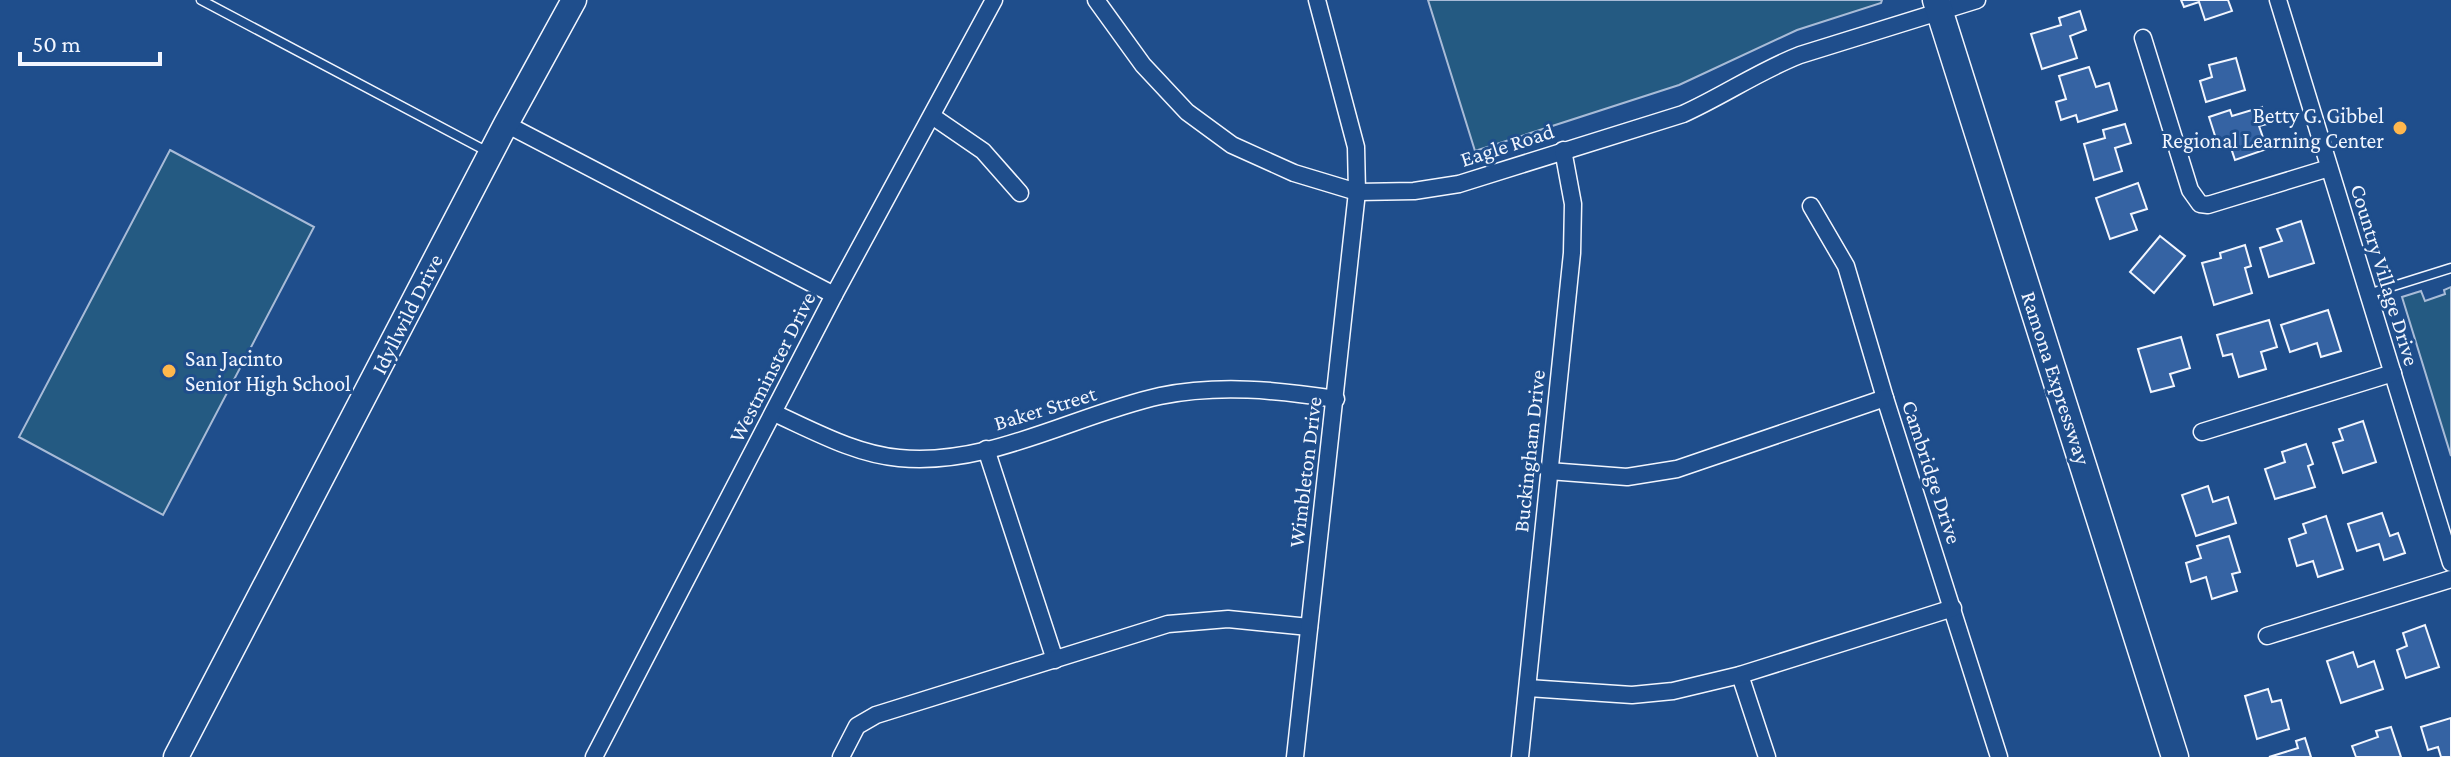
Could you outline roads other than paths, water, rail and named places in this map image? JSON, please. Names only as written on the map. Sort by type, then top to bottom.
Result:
[{"type":"main road","name":"Ramona Expressway","points":[[1938,6],[2175,757]]},
{"type":"street","name":"Idyllwild Drive","points":[[176,757],[490,153],[574,0]]},
{"type":"street","name":"Westminster Drive","points":[[594,757],[834,295],[994,0]]},
{"type":"street","name":"Eagle Road","points":[[1096,0],[1143,65],[1187,112],[1232,145],[1294,173],[1357,192],[1414,191],[1459,184],[1683,114],[1774,65],[1938,6],[1977,0]]},
{"type":"street","name":"Wimbleton Drive","points":[[1295,757],[1357,192],[1356,147],[1317,0]]},
{"type":"street","name":"Country Village Drive","points":[[2278,0],[2451,563]]},
{"type":"street","points":[[2143,38],[2190,190],[2200,204],[2208,205],[2329,168]]},
{"type":"street","points":[[932,116],[983,151],[1020,193]]},
{"type":"street","points":[[506,124],[834,295]]},
{"type":"street","name":"Buckingham Drive","points":[[1520,757],[1572,253],[1573,204],[1563,150]]},
{"type":"street","name":"Cambridge Drive","points":[[1811,206],[1846,266],[1999,757]]},
{"type":"street","points":[[2202,432],[2393,373]]},
{"type":"street","name":"Baker Street","points":[[774,413],[842,445],[898,458],[944,459],[1172,395],[1210,389],[1262,388],[1336,399]]},
{"type":"street","points":[[1549,471],[1627,477],[1677,469],[1885,398]]},
{"type":"street","points":[[986,449],[1055,660]]},
{"type":"street","points":[[2267,636],[2451,579]]},
{"type":"street","points":[[1528,688],[1632,695],[1673,691],[1740,675],[1953,608]]},
{"type":"street","points":[[841,757],[857,726],[876,715],[1168,624],[1228,619],[1309,627]]},
{"type":"street","points":[[1740,675],[1767,757]]},
{"type":"lane","points":[[201,0],[490,153]]},
{"type":"lane","points":[[2368,294],[2451,268]]},
{"type":"place","name":"Betty G. Gibbel Regional Learning Center","points":[[2400,128]]},
{"type":"place","name":"San Jacinto Senior High School","points":[[169,371]]}]
